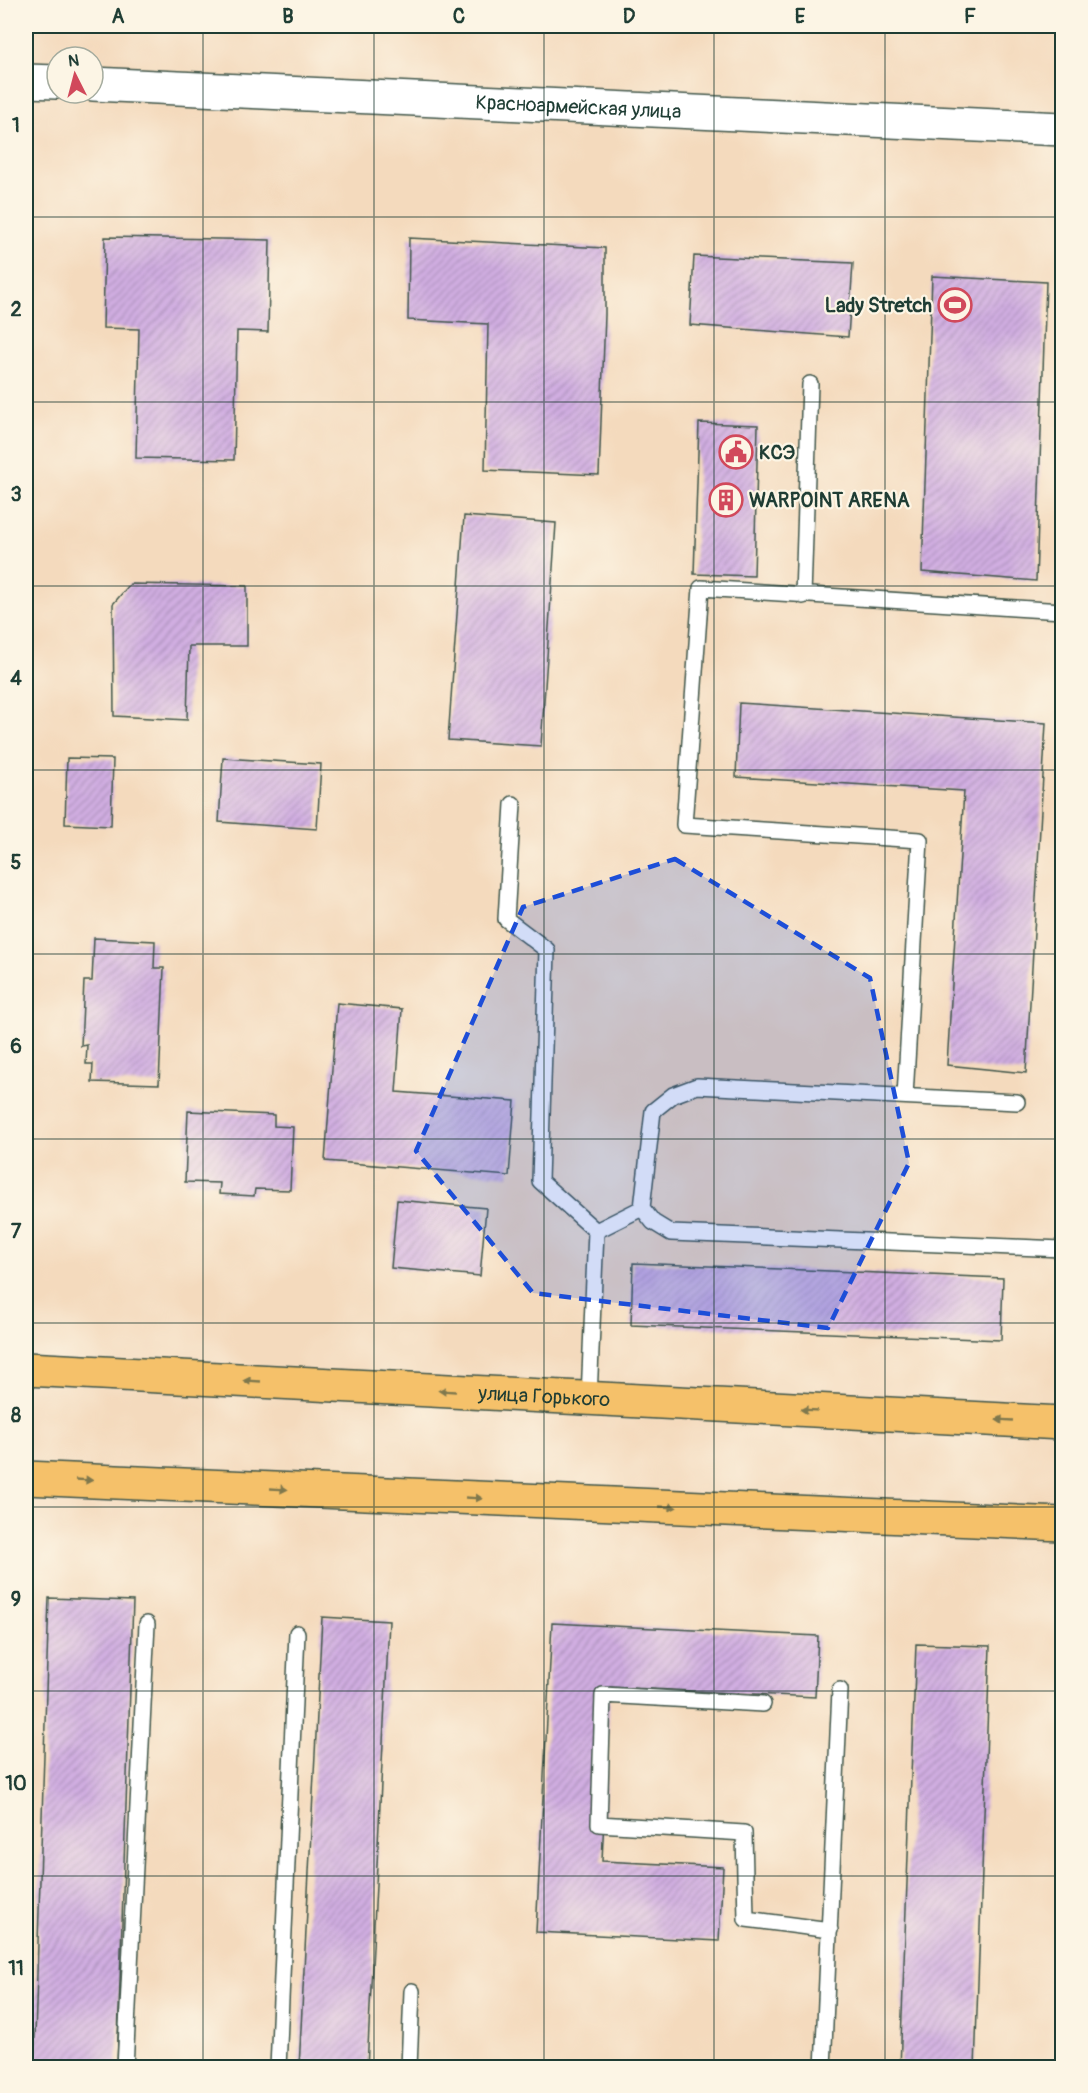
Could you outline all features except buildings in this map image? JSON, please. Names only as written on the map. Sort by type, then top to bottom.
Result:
[{"type":"main road","name":"улица Горького","points":[[26,1369],[1062,1423]]},
{"type":"main road","points":[[26,1478],[1062,1524]]},
{"type":"street","points":[[26,81],[45,82]]},
{"type":"street","name":"Красноармейская улица","points":[[105,85],[1062,129]]},
{"type":"lane","points":[[803,596],[810,384]]},
{"type":"lane","points":[[905,1096],[920,840],[684,825],[700,588],[1062,611]]},
{"type":"lane","points":[[513,804],[506,919],[548,950],[540,1181],[596,1231]]},
{"type":"lane","points":[[1017,1102],[697,1086],[673,1095],[653,1111],[642,1208],[653,1222],[671,1233],[1062,1249]]},
{"type":"lane","points":[[596,1231],[642,1208]]},
{"type":"lane","points":[[589,1398],[596,1231]]},
{"type":"lane","points":[[125,2067],[147,1624]]},
{"type":"lane","points":[[278,2067],[297,1633]]},
{"type":"lane","points":[[824,2067],[840,1690]]},
{"type":"lane","points":[[762,1704],[603,1695],[599,1824],[744,1833],[746,1919],[830,1930]]},
{"type":"lane","points":[[409,2067],[412,1991]]},
{"type":"highlighted area","points":[[675,859],[870,978],[909,1163],[828,1328],[533,1293],[416,1151],[523,907]]},
{"type":"place","name":"Lady Stretch","points":[[955,305]]},
{"type":"place","name":"КСЭ","points":[[736,452]]},
{"type":"place","name":"WARPOINT ARENA","points":[[726,500]]}]
